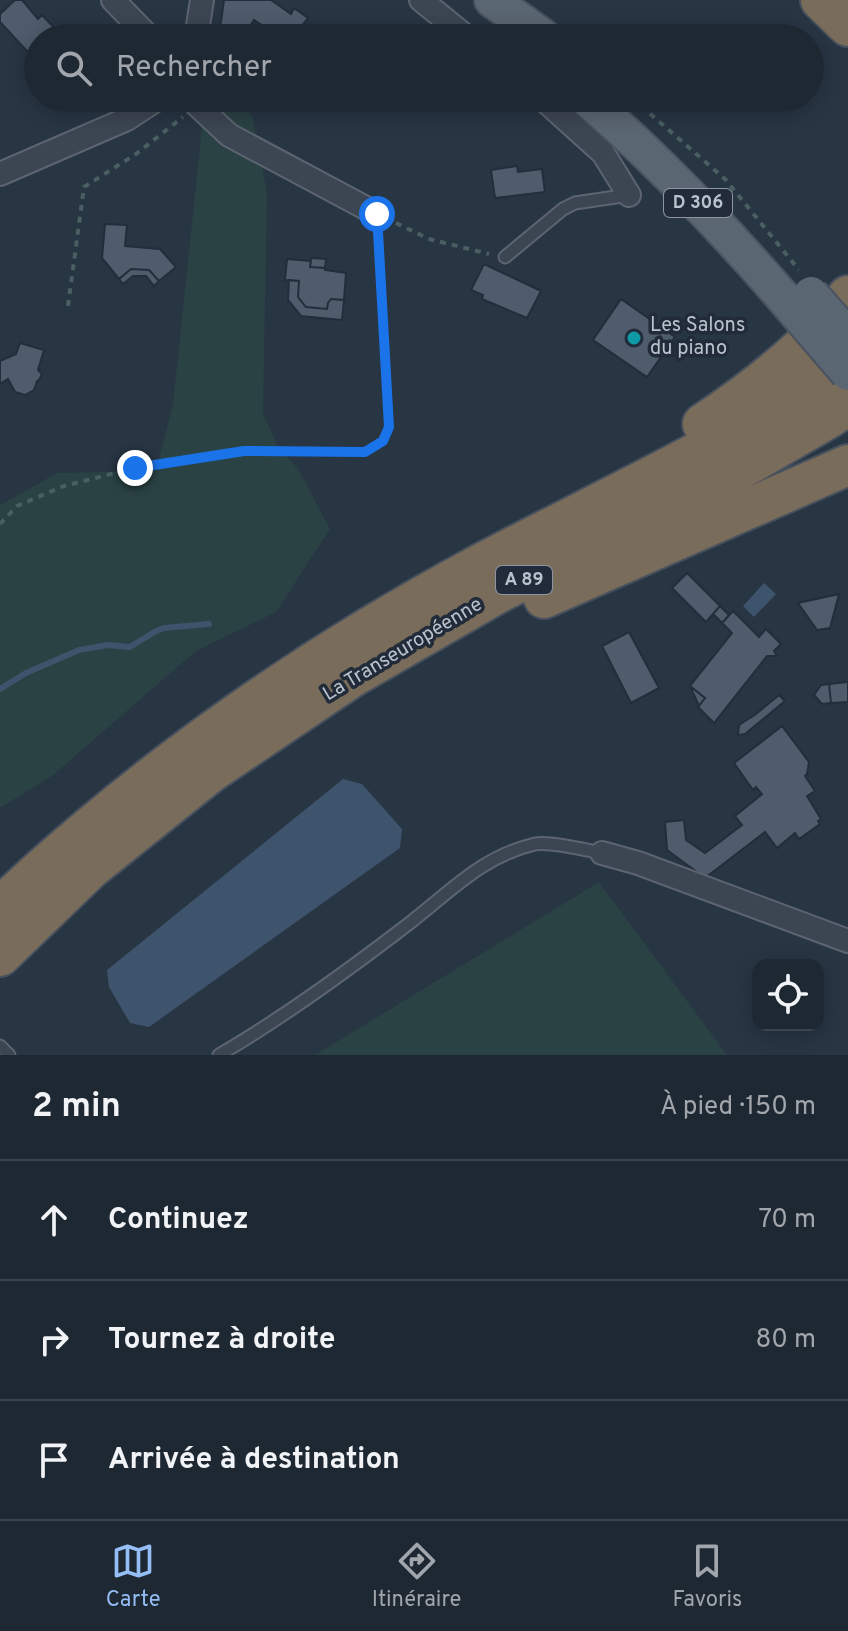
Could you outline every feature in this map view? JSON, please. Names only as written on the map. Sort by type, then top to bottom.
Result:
[{"type":"highway","points":[[821,0],[848,26]]},
{"type":"highway","points":[[480,565],[626,476],[748,394],[820,329],[848,296]]},
{"type":"highway","name":"La Transeuropéenne","points":[[0,908],[27,881],[132,792],[197,742],[372,626],[480,565],[727,438],[848,365]]},
{"type":"highway","name":"La Transeuropéenne","points":[[0,956],[90,869],[211,772],[352,677],[496,594],[753,462],[848,405]]},
{"type":"highway","points":[[211,772],[525,606],[848,465]]},
{"type":"main road","points":[[465,0],[496,24]]},
{"type":"main road","points":[[492,0],[525,24]]},
{"type":"main road","name":"D 306","points":[[601,112],[721,227],[794,283],[848,373]]},
{"type":"main road","name":"D 306","points":[[632,112],[684,160],[794,283],[848,336]]},
{"type":"street","points":[[113,0],[136,24]]},
{"type":"street","points":[[198,24],[202,0]]},
{"type":"street","points":[[421,0],[451,24]]},
{"type":"street","points":[[0,174],[138,112]]},
{"type":"street","points":[[206,112],[229,135],[377,214]]},
{"type":"street","points":[[558,112],[603,153],[629,195]]},
{"type":"street","points":[[602,853],[638,863],[848,941]]},
{"type":"lane","points":[[505,257],[563,209],[575,203],[629,195]]},
{"type":"lane","points":[[219,1055],[265,1029],[411,922],[473,871],[502,855],[539,843],[602,853]]},
{"type":"lane","points":[[0,1046],[9,1055]]},
{"type":"path","points":[[68,306],[84,187],[136,154],[184,112]]},
{"type":"path","points":[[648,112],[725,179],[794,283]]},
{"type":"path","points":[[0,524],[17,506],[64,486],[135,468],[244,451],[365,452],[383,441],[389,427],[377,214],[429,239],[505,257]]},
{"type":"green space","points":[[204,112],[248,112],[252,115],[267,193],[263,414],[278,446],[299,470],[330,529],[276,612],[196,651],[52,776],[0,808],[0,505],[57,473],[156,471],[173,404]]},
{"type":"green space","points":[[599,882],[727,1055],[315,1055]]},
{"type":"water","points":[[764,583],[776,594],[754,617],[743,606]]},
{"type":"water","points":[[343,779],[362,784],[402,829],[400,848],[149,1027],[130,1023],[109,987],[107,970]]},
{"type":"building","points":[[15,0],[22,0],[38,19],[42,15],[51,24],[24,24],[24,48],[0,22],[0,14]]},
{"type":"building","points":[[224,0],[271,0],[291,14],[294,8],[308,18],[303,24],[260,24],[254,20],[251,24],[221,24]]},
{"type":"building","points":[[517,166],[518,172],[542,169],[545,192],[495,198],[491,170]]},
{"type":"building","points":[[105,224],[127,225],[125,246],[160,249],[176,267],[159,281],[149,270],[131,269],[119,279],[102,258]]},
{"type":"building","points":[[311,258],[326,259],[325,268],[310,267]]},
{"type":"building","points":[[287,259],[311,261],[310,267],[346,273],[344,300],[331,299],[327,309],[306,307],[298,297],[299,281],[285,280]]},
{"type":"building","points":[[484,264],[541,291],[527,318],[482,299],[483,295],[471,290]]},
{"type":"building","points":[[131,269],[149,270],[159,281],[154,286],[146,276],[133,276],[123,284],[119,279]]},
{"type":"building","points":[[289,280],[299,281],[298,297],[306,307],[327,309],[331,299],[344,300],[342,320],[301,316],[288,300]]},
{"type":"building","name":"Les Salons du piano","points":[[621,299],[675,337],[647,377],[593,340]]},
{"type":"building","points":[[20,343],[44,350],[38,370],[42,374],[34,390],[25,395],[15,392],[8,379],[0,384],[0,361],[16,354]]},
{"type":"building","points":[[687,573],[720,606],[706,622],[672,588]]},
{"type":"building","points":[[839,594],[830,628],[817,630],[798,603]]},
{"type":"building","points":[[720,606],[729,615],[722,623],[713,614]]},
{"type":"building","points":[[733,611],[759,637],[766,629],[781,644],[774,651],[777,656],[767,656],[714,723],[698,707],[705,698],[690,686],[732,633],[722,623]]},
{"type":"building","points":[[629,632],[659,688],[631,703],[602,646]]},
{"type":"building","points":[[848,682],[848,702],[831,703],[829,684]]},
{"type":"building","points":[[829,684],[831,703],[822,704],[814,695],[821,685]]},
{"type":"building","points":[[690,686],[705,698],[699,706]]},
{"type":"building","points":[[779,695],[785,701],[745,734],[738,735],[739,725]]},
{"type":"building","points":[[782,726],[809,762],[805,776],[815,791],[807,796],[821,819],[818,821],[820,824],[799,839],[795,833],[777,848],[765,832],[705,878],[667,850],[665,822],[684,820],[686,840],[705,853],[742,825],[735,816],[762,794],[756,787],[753,790],[734,763]]},
{"type":"waterway","points":[[0,689],[26,673],[79,650],[108,645],[130,647],[164,628],[209,624]]},
{"type":"place","name":"Les Salons du piano","points":[[634,338]]},
{"type":"route","points":[[135,468],[244,451],[365,452],[383,441],[389,427],[377,214]]}]
